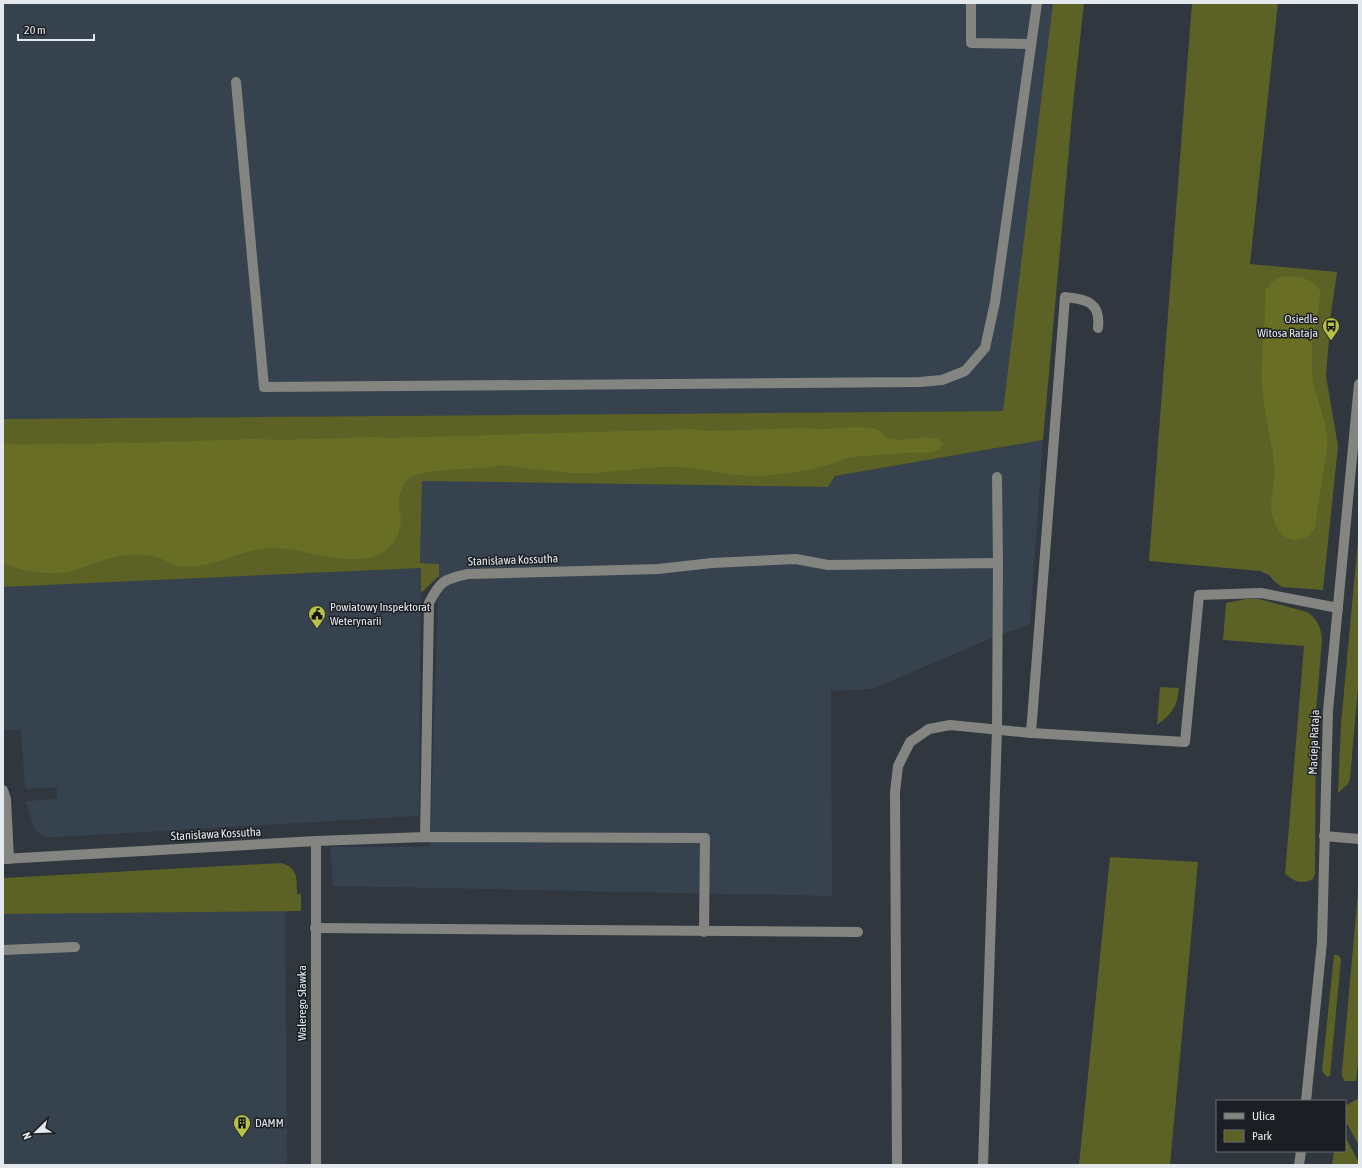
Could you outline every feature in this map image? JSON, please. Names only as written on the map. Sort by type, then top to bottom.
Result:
[{"type":"street","points":[[970,3],[971,43],[1031,44]]},
{"type":"street","points":[[236,82],[264,387],[920,382],[942,380],[965,371],[985,348],[995,302],[1038,3]]},
{"type":"street","points":[[1031,732],[1065,296],[1082,298],[1092,303],[1097,311],[1099,320],[1098,328]]},
{"type":"street","name":"Macieja Rataja","points":[[1306,1100],[1322,942],[1328,711],[1359,384]]},
{"type":"street","points":[[983,1165],[997,729],[997,477]]},
{"type":"street","name":"Stanisława Kossutha","points":[[425,837],[429,602],[436,589],[448,579],[468,574],[658,569],[712,563],[796,559],[828,565],[998,563]]},
{"type":"street","points":[[897,1165],[895,792],[898,766],[910,742],[929,729],[950,725],[1185,742],[1199,595],[1261,593],[1338,608]]},
{"type":"street","name":"Stanisława Kossutha","points":[[3,790],[6,799],[6,859],[316,841],[425,837],[706,838],[704,932]]},
{"type":"street","points":[[1324,836],[1359,839]]},
{"type":"street","name":"Walerego Sławka","points":[[316,841],[316,1165]]},
{"type":"street","points":[[315,928],[858,932]]},
{"type":"street","points":[[3,950],[75,947]]},
{"type":"street","points":[[1299,1165],[1300,1152]]},
{"type":"shaded area","points":[[3,3],[1063,3],[1003,411],[3,419]]},
{"type":"shaded area","points":[[1043,440],[1030,624],[987,640],[872,689],[831,691],[832,896],[333,886],[330,847],[430,847],[439,564],[420,564],[421,481],[828,487],[835,476]]},
{"type":"shaded area","points":[[421,568],[419,816],[58,837],[49,837],[36,831],[26,801],[57,799],[57,787],[25,789],[21,730],[3,730],[3,587]]},
{"type":"shaded area","points":[[285,911],[287,1165],[3,1165],[3,914]]},
{"type":"green space","points":[[1053,3],[1084,3],[1073,104],[1043,440],[835,476],[828,487],[422,481],[420,563],[439,564],[439,576],[421,593],[421,568],[3,587],[3,419],[1003,411]]},
{"type":"green space","points":[[1192,3],[1278,3],[1250,264],[1337,272],[1331,314],[1326,376],[1338,446],[1323,590],[1282,587],[1269,575],[1260,571],[1149,561]]},
{"type":"green space","points":[[1283,276],[1305,279],[1314,283],[1321,292],[1315,334],[1312,344],[1312,372],[1314,387],[1325,423],[1328,440],[1315,528],[1304,538],[1297,540],[1286,537],[1278,528],[1272,516],[1271,504],[1274,462],[1262,384],[1265,290],[1274,281]]},
{"type":"green space","points":[[856,427],[875,428],[889,439],[901,440],[927,437],[939,439],[943,444],[938,450],[932,452],[854,457],[809,470],[760,476],[738,475],[685,467],[661,467],[610,472],[572,473],[496,466],[424,473],[410,478],[401,490],[399,507],[401,520],[395,540],[385,551],[368,558],[340,558],[270,548],[259,549],[217,562],[185,567],[176,566],[154,556],[135,554],[119,556],[68,572],[58,573],[27,571],[3,563],[3,443],[20,445],[90,444],[253,439],[282,440],[374,437],[389,438],[694,429],[706,431]]},
{"type":"green space","points":[[1359,529],[1359,675],[1350,779],[1348,784],[1338,793],[1341,724]]},
{"type":"green space","points":[[1246,599],[1259,599],[1307,612],[1316,621],[1321,632],[1322,640],[1316,712],[1315,874],[1312,880],[1297,882],[1285,874],[1304,646],[1223,640],[1226,603]]},
{"type":"green space","points":[[1160,687],[1179,688],[1177,701],[1173,710],[1157,725]]},
{"type":"green space","points":[[1110,857],[1198,862],[1170,1165],[1079,1165]]},
{"type":"green space","points":[[281,863],[291,867],[294,871],[297,883],[297,894],[301,894],[301,911],[3,914],[3,878]]},
{"type":"green space","points":[[1359,881],[1359,1052],[1356,1081],[1345,1081],[1342,1077],[1342,1071]]},
{"type":"green space","points":[[1334,955],[1338,955],[1341,959],[1330,1076],[1327,1077],[1322,1071]]},
{"type":"green space","points":[[1359,1098],[1359,1146],[1346,1122],[1346,1105]]},
{"type":"green space","points":[[1346,1138],[1359,1165],[1332,1165],[1334,1152],[1346,1152]]},
{"type":"place","name":"Osiedle Witosa Rataja","points":[[1331,341]]},
{"type":"place","name":"Powiatowy Inspektorat Weterynarii","points":[[317,629]]},
{"type":"place","name":"DAMM","points":[[242,1138]]}]
